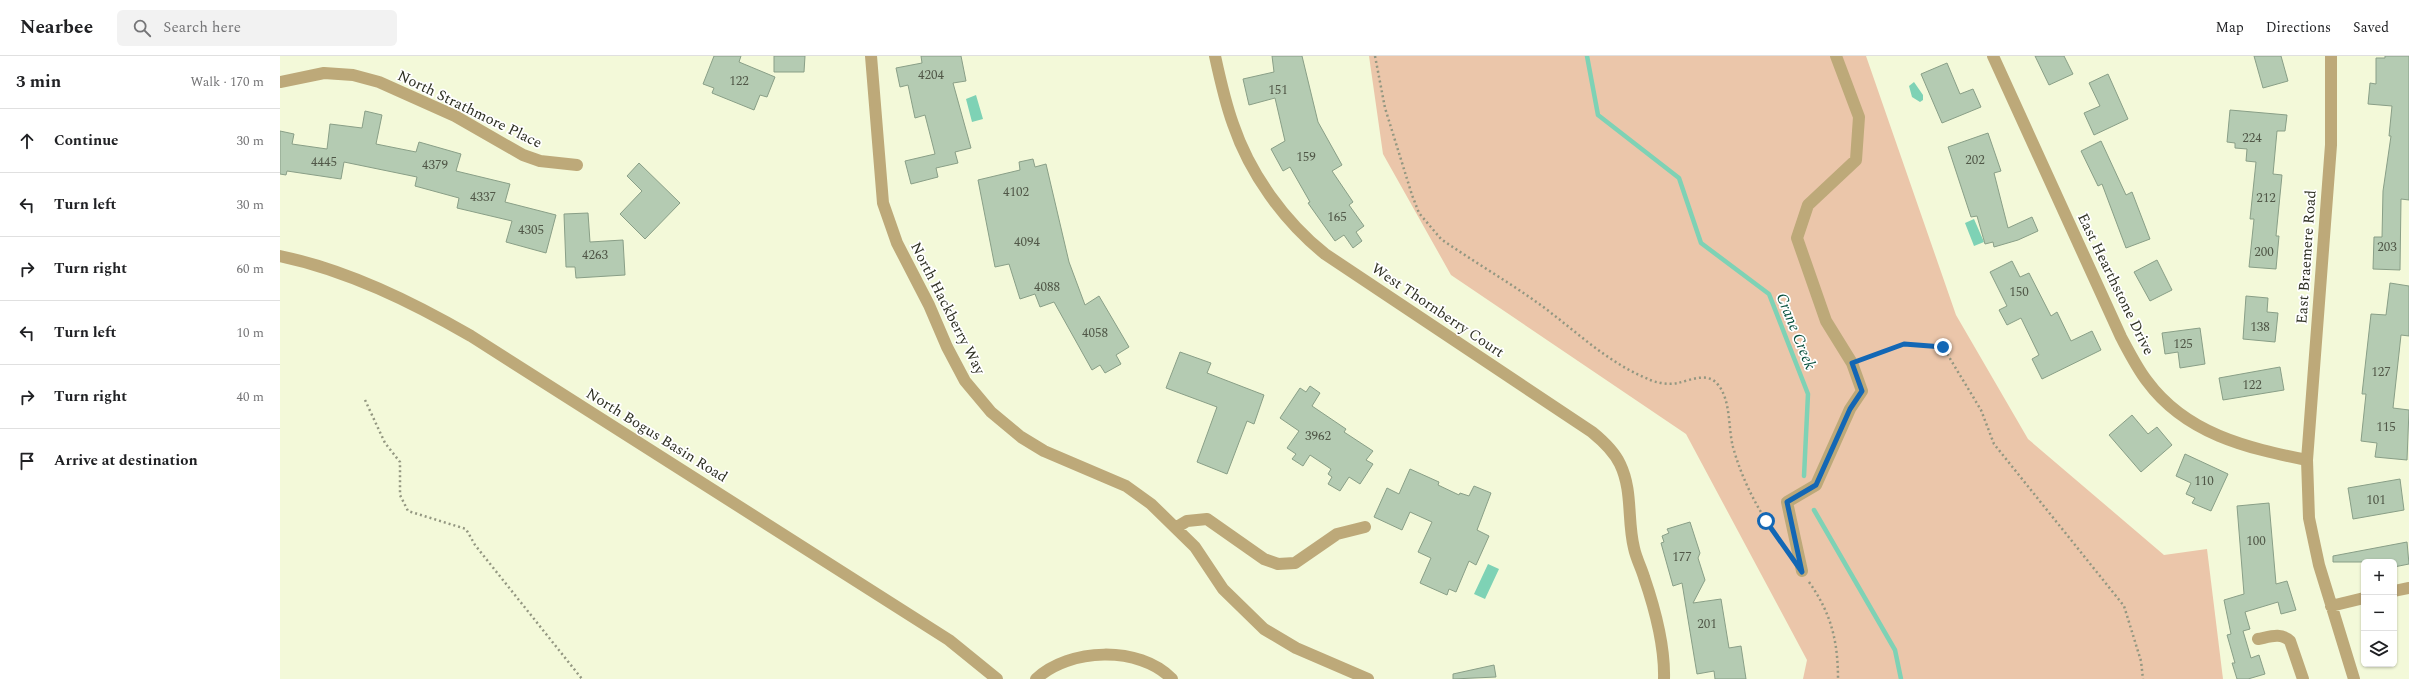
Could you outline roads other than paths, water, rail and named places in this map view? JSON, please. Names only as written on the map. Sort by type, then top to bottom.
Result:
[{"type":"street","name":"North Hackberry Way","points":[[871,56],[883,203],[897,243],[923,293],[947,347],[965,381],[991,412],[1021,437],[1044,452],[1126,486],[1151,504],[1195,547],[1223,589],[1264,629],[1296,648],[1368,679]]},
{"type":"street","name":"West Thornberry Court","points":[[1215,56],[1233,124],[1248,160],[1269,192],[1296,228],[1325,254],[1592,432],[1606,444],[1620,463],[1628,484],[1633,548],[1644,577],[1658,626],[1665,664],[1664,679]]},
{"type":"street","points":[[1802,572],[1787,502],[1816,485],[1850,409],[1862,391],[1852,363],[1826,321],[1797,238],[1808,205],[1856,160],[1859,117],[1836,56]]},
{"type":"street","name":"East Hearthstone Drive","points":[[1993,56],[2121,337],[2147,381],[2160,397],[2186,418],[2219,437],[2253,449],[2307,460]]},
{"type":"street","name":"East Braemere Road","points":[[2331,56],[2331,145],[2307,460],[2309,518],[2319,565],[2354,679]]},
{"type":"street","name":"North Strathmore Place","points":[[280,82],[324,72],[360,77],[379,82],[455,116],[523,155],[540,161],[577,166]]},
{"type":"street","name":"North Bogus Basin Road","points":[[280,256],[348,276],[431,313],[471,336],[949,640],[997,679]]},
{"type":"street","points":[[1177,528],[1188,521],[1207,520],[1264,559],[1278,564],[1295,563],[1337,534],[1365,528]]},
{"type":"street","points":[[2397,590],[2408,588]]},
{"type":"street","points":[[2331,606],[2361,599]]},
{"type":"street","points":[[2258,639],[2280,635],[2286,637],[2290,641],[2303,679]]},
{"type":"street","points":[[1036,679],[1046,669],[1075,658],[1104,654],[1135,658],[1165,672],[1172,679]]},
{"type":"waterway","name":"Crane Creek","points":[[1587,56],[1598,115],[1679,178],[1701,243],[1769,294],[1808,394],[1804,476]]},
{"type":"waterway","name":"Crane Creek","points":[[1814,510],[1895,650],[1901,679]]}]
